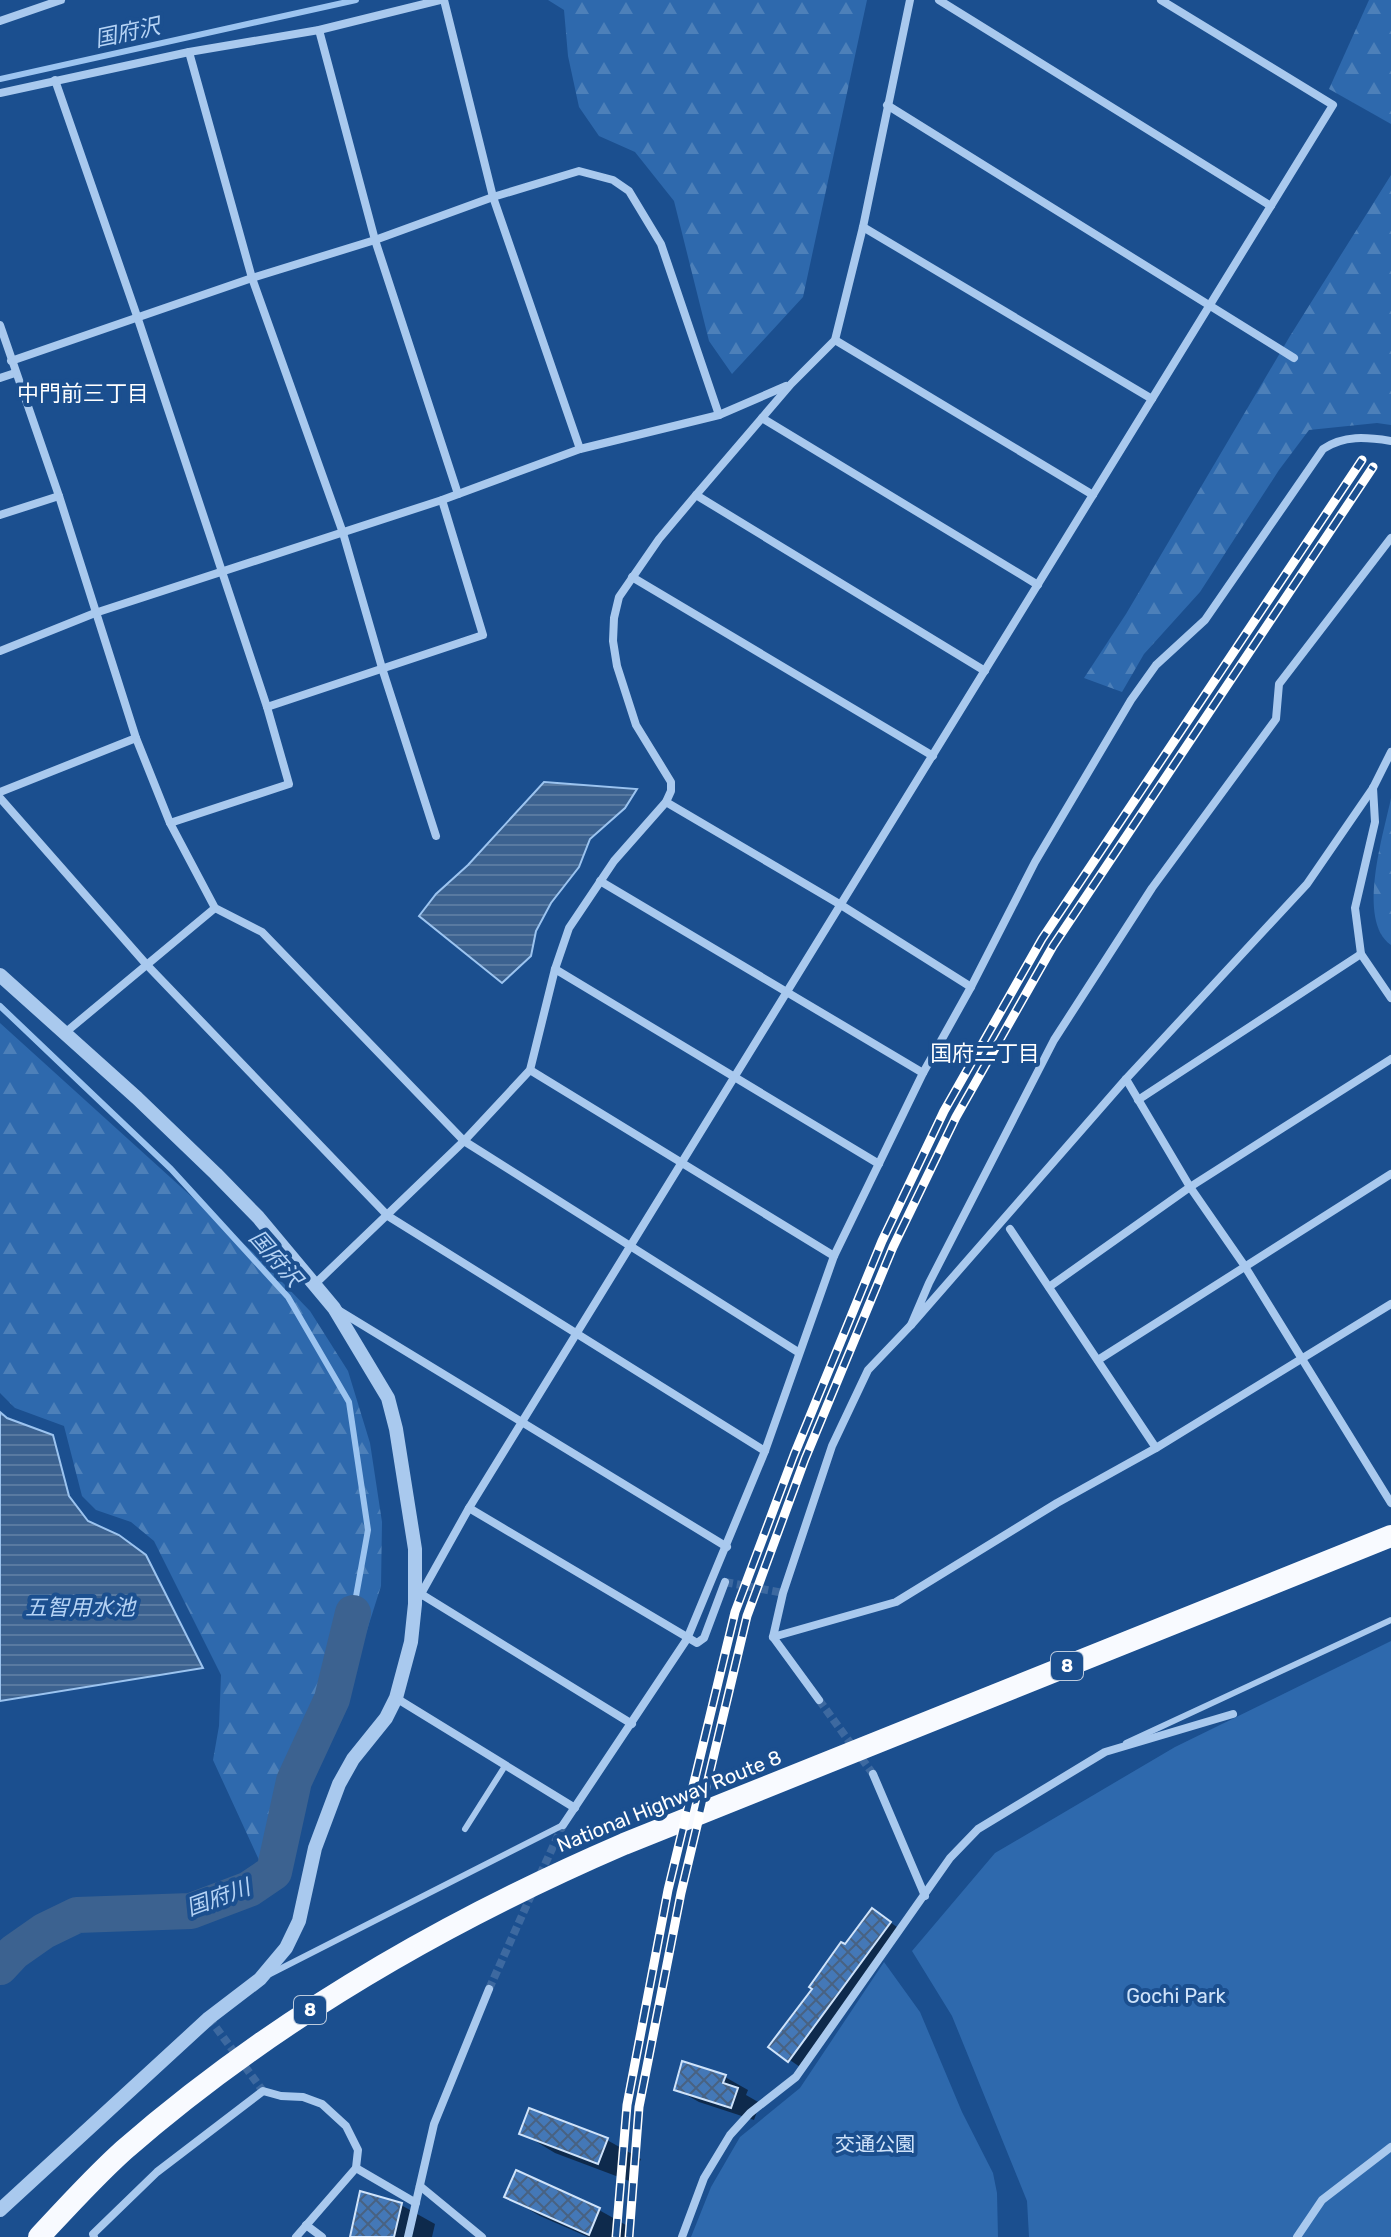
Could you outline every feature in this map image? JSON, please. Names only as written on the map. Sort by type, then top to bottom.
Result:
[{"type":"highway","name":"National Highway Route 8","points":[[39,2237],[122,2152],[191,2095],[281,2029],[403,1952],[545,1878],[743,1795],[1391,1536]]},
{"type":"street","points":[[0,21],[61,0]]},
{"type":"street","points":[[0,93],[189,52],[319,30],[442,0],[493,197],[580,449]]},
{"type":"street","points":[[316,1283],[464,1141],[530,1070],[555,969],[569,928],[614,861],[666,802],[671,782],[636,725],[617,666],[613,641],[619,597],[696,495],[791,384],[835,340],[863,227],[910,0]]},
{"type":"street","points":[[939,0],[1271,206]]},
{"type":"street","points":[[418,1599],[522,1421],[1333,105],[1161,0]]},
{"type":"street","points":[[319,30],[375,240],[458,494]]},
{"type":"street","points":[[189,52],[252,278],[343,533],[436,836]]},
{"type":"street","points":[[55,80],[267,707],[289,784],[170,823]]},
{"type":"street","points":[[887,105],[1294,358]]},
{"type":"street","points":[[11,361],[252,278],[375,240],[493,197],[579,171],[613,180],[629,191],[661,244],[719,415]]},
{"type":"street","points":[[863,227],[1152,399]]},
{"type":"street","points":[[0,325],[59,496],[136,738],[170,823],[215,908],[262,932],[464,1141],[798,1352]]},
{"type":"street","points":[[835,340],[1093,495]]},
{"type":"street","points":[[0,378],[15,373]]},
{"type":"street","points":[[0,651],[95,613],[442,500],[580,449],[719,415],[791,384]]},
{"type":"street","points":[[762,418],[1038,585]]},
{"type":"street","points":[[563,1825],[687,1639],[765,1451],[834,1256],[923,1073],[1035,862],[1131,700],[1156,665],[1205,620],[1323,449],[1337,440],[1391,441]]},
{"type":"street","points":[[696,495],[985,671]]},
{"type":"street","points":[[0,515],[59,496]]},
{"type":"street","points":[[267,707],[483,635],[442,500]]},
{"type":"street","points":[[911,1325],[929,1283],[1054,1040],[1152,888],[1276,719],[1279,684],[1391,538]]},
{"type":"street","points":[[632,577],[933,756]]},
{"type":"street","points":[[136,738],[0,795],[146,964],[388,1216],[765,1451]]},
{"type":"street","points":[[819,1700],[773,1637],[783,1593],[832,1446],[868,1370],[1126,1079],[1307,884],[1373,788],[1391,752]]},
{"type":"street","points":[[1373,788],[1375,822],[1355,908],[1361,954],[1391,998]]},
{"type":"street","points":[[666,802],[841,905],[971,987]]},
{"type":"street","points":[[600,881],[923,1073]]},
{"type":"street","points":[[66,1032],[215,908]]},
{"type":"street","points":[[1138,1100],[1361,954]]},
{"type":"street","points":[[555,969],[879,1164]]},
{"type":"street","points":[[0,975],[66,1032],[216,1174],[258,1217],[334,1308],[388,1398],[396,1429],[415,1549],[418,1599],[411,1642],[396,1698],[386,1718],[353,1759],[339,1784],[315,1848],[299,1921],[286,1948],[260,1979],[209,2018],[0,2210]]},
{"type":"street","points":[[1049,1287],[1190,1187],[1391,1059]]},
{"type":"street","points":[[530,1070],[834,1256]]},
{"type":"street","points":[[1126,1079],[1190,1187],[1244,1265],[1391,1503]]},
{"type":"street","points":[[1098,1360],[1391,1174]]},
{"type":"street","points":[[1010,1229],[1156,1448]]},
{"type":"street","points":[[773,1637],[896,1602],[1391,1304]]},
{"type":"street","points":[[334,1308],[727,1547]]},
{"type":"street","points":[[469,1508],[697,1643],[704,1638],[725,1582]]},
{"type":"street","points":[[418,1599],[632,1724]]},
{"type":"street","points":[[396,1698],[575,1808]]},
{"type":"street","points":[[682,2237],[704,2178],[730,2135],[750,2113],[796,2077],[950,1858],[978,1829],[1105,1752],[1233,1714]]},
{"type":"street","points":[[873,1774],[925,1896]]},
{"type":"street","points":[[408,2237],[434,2124],[489,1989]]},
{"type":"street","points":[[94,2237],[93,2234],[157,2172],[263,2091],[313,2100],[329,2109],[346,2126],[358,2150],[356,2168],[296,2237]]},
{"type":"street","points":[[1297,2237],[1322,2200],[1391,2147]]},
{"type":"street","points":[[356,2168],[416,2203]]},
{"type":"street","points":[[420,2186],[482,2237]]},
{"type":"street","points":[[306,2225],[322,2237]]},
{"type":"lane","points":[[1105,1752],[1391,1620]]},
{"type":"lane","points":[[465,1829],[505,1766]]},
{"type":"lane","points":[[260,1979],[299,1962],[563,1825]]},
{"type":"green space","points":[[548,0],[867,0],[803,297],[732,374],[709,341],[674,201],[635,152],[599,136],[579,107],[568,56],[564,10]]},
{"type":"green space","points":[[1369,0],[1391,0],[1391,124],[1329,89]]},
{"type":"green space","points":[[1391,175],[1391,425],[1377,423],[1309,430],[1279,470],[1200,592],[1144,654],[1122,692],[1084,678],[1126,614],[1290,336]]},
{"type":"green space","points":[[1391,798],[1391,945],[1381,933],[1375,916],[1374,897],[1375,875]]},
{"type":"green space","points":[[0,1023],[257,1256],[310,1311],[348,1371],[370,1443],[382,1522],[381,1586],[362,1646],[325,1726],[310,1776],[284,1840],[259,1860],[213,1760],[219,1726],[221,1675],[154,1541],[131,1522],[96,1510],[82,1496],[64,1426],[15,1408],[0,1393]]},
{"type":"green space","name":"Gochi Park","points":[[1391,1641],[1391,2237],[1029,2237],[1027,2201],[952,2016],[912,1951],[995,1853],[1175,1747]]},
{"type":"green space","name":"交通公園","points":[[884,1962],[920,2012],[962,2112],[993,2173],[997,2193],[998,2237],[691,2237],[711,2187],[740,2137],[800,2088]]},
{"type":"water","points":[[544,782],[637,789],[625,808],[590,839],[579,867],[551,903],[536,931],[531,956],[502,983],[419,916],[436,894],[468,865]]},
{"type":"water","name":"五智用水池","points":[[0,1412],[7,1418],[53,1435],[69,1496],[88,1521],[119,1535],[146,1555],[203,1668],[0,1701]]},
{"type":"building","points":[[872,1908],[891,1922],[788,2062],[768,2047],[812,1989],[809,1987],[841,1942],[845,1944]]},
{"type":"building","points":[[682,2061],[726,2075],[723,2083],[738,2088],[731,2108],[674,2090]]},
{"type":"building","points":[[529,2108],[608,2138],[598,2164],[519,2134]]},
{"type":"building","points":[[516,2170],[600,2208],[589,2235],[504,2197]]},
{"type":"building","points":[[360,2191],[402,2203],[394,2237],[350,2237]]},
{"type":"waterway","name":"国府沢","points":[[0,79],[356,0]]},
{"type":"waterway","name":"国府沢","points":[[0,1006],[171,1169],[288,1297],[349,1402],[368,1530],[353,1613]]},
{"type":"waterway","name":"国府川","points":[[0,1967],[14,1952],[44,1931],[77,1915],[191,1911],[249,1889],[274,1872],[294,1781],[332,1699],[353,1613]]},
{"type":"tunnel","points":[[725,1582],[783,1593]]},
{"type":"tunnel","points":[[819,1700],[873,1774]]},
{"type":"tunnel","points":[[540,1875],[563,1825]]},
{"type":"tunnel","points":[[489,1989],[533,1891]]},
{"type":"tunnel","points":[[209,2018],[263,2091]]},
{"type":"railway","points":[[616,2237],[627,2105],[668,1890],[735,1612],[794,1455],[882,1241],[944,1111],[1042,939],[1362,460]]},
{"type":"railway","points":[[629,2237],[639,2107],[681,1893],[747,1616],[805,1459],[893,1247],[956,1117],[1053,946],[1373,467]]},
{"type":"district","name":"中門前三丁目","points":[[83,393]]},
{"type":"district","name":"国府二丁目","points":[[985,1053]]}]
